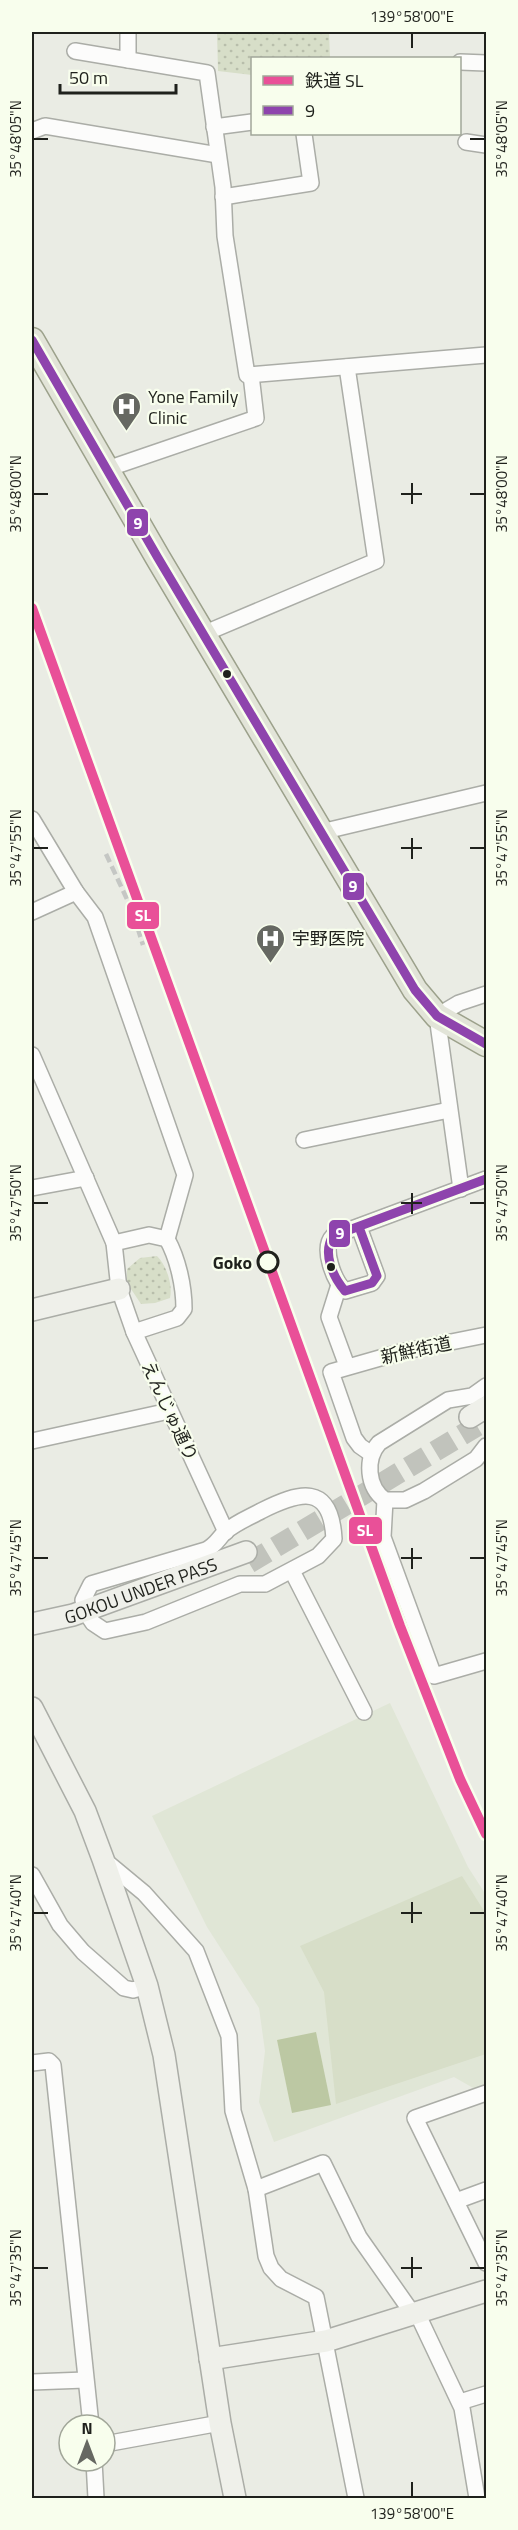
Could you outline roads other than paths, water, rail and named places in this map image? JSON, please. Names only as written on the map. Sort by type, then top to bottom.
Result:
[{"type":"main road","points":[[32,340],[203,634],[415,990],[437,1016],[486,1044]]},
{"type":"street","points":[[128,32],[128,60]]},
{"type":"street","points":[[75,51],[207,74],[223,197],[225,236],[256,418],[107,469]]},
{"type":"street","points":[[461,62],[486,63]]},
{"type":"street","points":[[214,127],[251,122]]},
{"type":"street","points":[[32,131],[45,126],[218,155]]},
{"type":"street","points":[[223,197],[311,183],[304,135]]},
{"type":"street","points":[[466,142],[486,145]]},
{"type":"street","points":[[249,375],[486,355]]},
{"type":"street","points":[[203,634],[376,561],[347,367]]},
{"type":"street","points":[[321,832],[486,793]]},
{"type":"street","points":[[32,819],[76,892],[94,917],[185,1175],[167,1239],[184,1295],[184,1309],[177,1318],[134,1332]]},
{"type":"street","points":[[32,912],[76,892]]},
{"type":"street","points":[[461,1189],[437,1016],[459,1003],[486,994]]},
{"type":"street","name":"えんじゅ通り","points":[[32,1055],[114,1243],[119,1289],[134,1332],[226,1532]]},
{"type":"street","points":[[304,1140],[449,1110]]},
{"type":"street","points":[[32,1188],[86,1178]]},
{"type":"street","points":[[359,1227],[377,1271],[376,1280],[345,1291],[339,1285],[328,1253],[329,1240],[359,1227],[486,1179]]},
{"type":"street","points":[[114,1243],[149,1235],[167,1239]]},
{"type":"street","points":[[339,1285],[329,1317],[347,1366],[330,1372],[354,1438],[370,1453]]},
{"type":"street","points":[[32,1310],[119,1289]]},
{"type":"street","name":"新鮮街道","points":[[347,1366],[486,1335]]},
{"type":"street","points":[[486,1386],[472,1396],[448,1400],[379,1443],[370,1453],[369,1465],[374,1486],[385,1500],[383,1537],[434,1676],[486,1661]]},
{"type":"street","points":[[32,1442],[169,1411]]},
{"type":"street","points":[[385,1500],[405,1500],[424,1491],[476,1459],[486,1446]]},
{"type":"street","points":[[316,1496],[324,1503],[334,1527],[334,1539],[318,1556],[265,1584],[240,1584],[146,1622],[105,1631],[82,1613],[83,1600],[91,1584],[206,1550],[216,1545],[226,1532],[288,1498],[316,1496]]},
{"type":"street","name":"GOKOU UNDER PASS","points":[[32,1624],[82,1613],[120,1610],[150,1601],[248,1558]]},
{"type":"street","points":[[292,1571],[364,1712]]},
{"type":"street","points":[[34,1722],[85,1811],[147,1986],[164,2055],[220,2423],[235,2499]]},
{"type":"street","points":[[103,1859],[144,1893],[189,1941],[198,1957],[229,2036],[233,2111],[256,2189],[268,2262],[281,2279],[316,2297],[356,2499]]},
{"type":"street","points":[[32,1875],[60,1925],[83,1952],[124,1988],[133,1990],[147,1986]]},
{"type":"street","points":[[32,2063],[49,2061],[53,2065],[90,2413]]},
{"type":"street","points":[[486,2093],[415,2118],[486,2263]]},
{"type":"street","points":[[256,2189],[323,2163],[359,2237],[415,2313],[460,2402],[480,2479],[477,2499]]},
{"type":"street","points":[[456,2201],[486,2190]]},
{"type":"street","points":[[210,2359],[326,2341],[486,2291]]},
{"type":"street","points":[[32,2382],[85,2380]]},
{"type":"street","points":[[460,2402],[486,2394]]},
{"type":"street","points":[[117,2442],[220,2423]]},
{"type":"street","points":[[95,2473],[96,2499]]},
{"type":"tunnel","points":[[249,1563],[477,1426]]},
{"type":"railway","points":[[106,854],[132,910],[143,945]]},
{"type":"rail line","name":"SL","points":[[32,608],[400,1626],[460,1779],[486,1834]]},
{"type":"place","name":"Yone Family Clinic","points":[[127,432]]},
{"type":"place","name":"宇野医院","points":[[271,964]]},
{"type":"place","name":"Goko","points":[[268,1262]]}]
